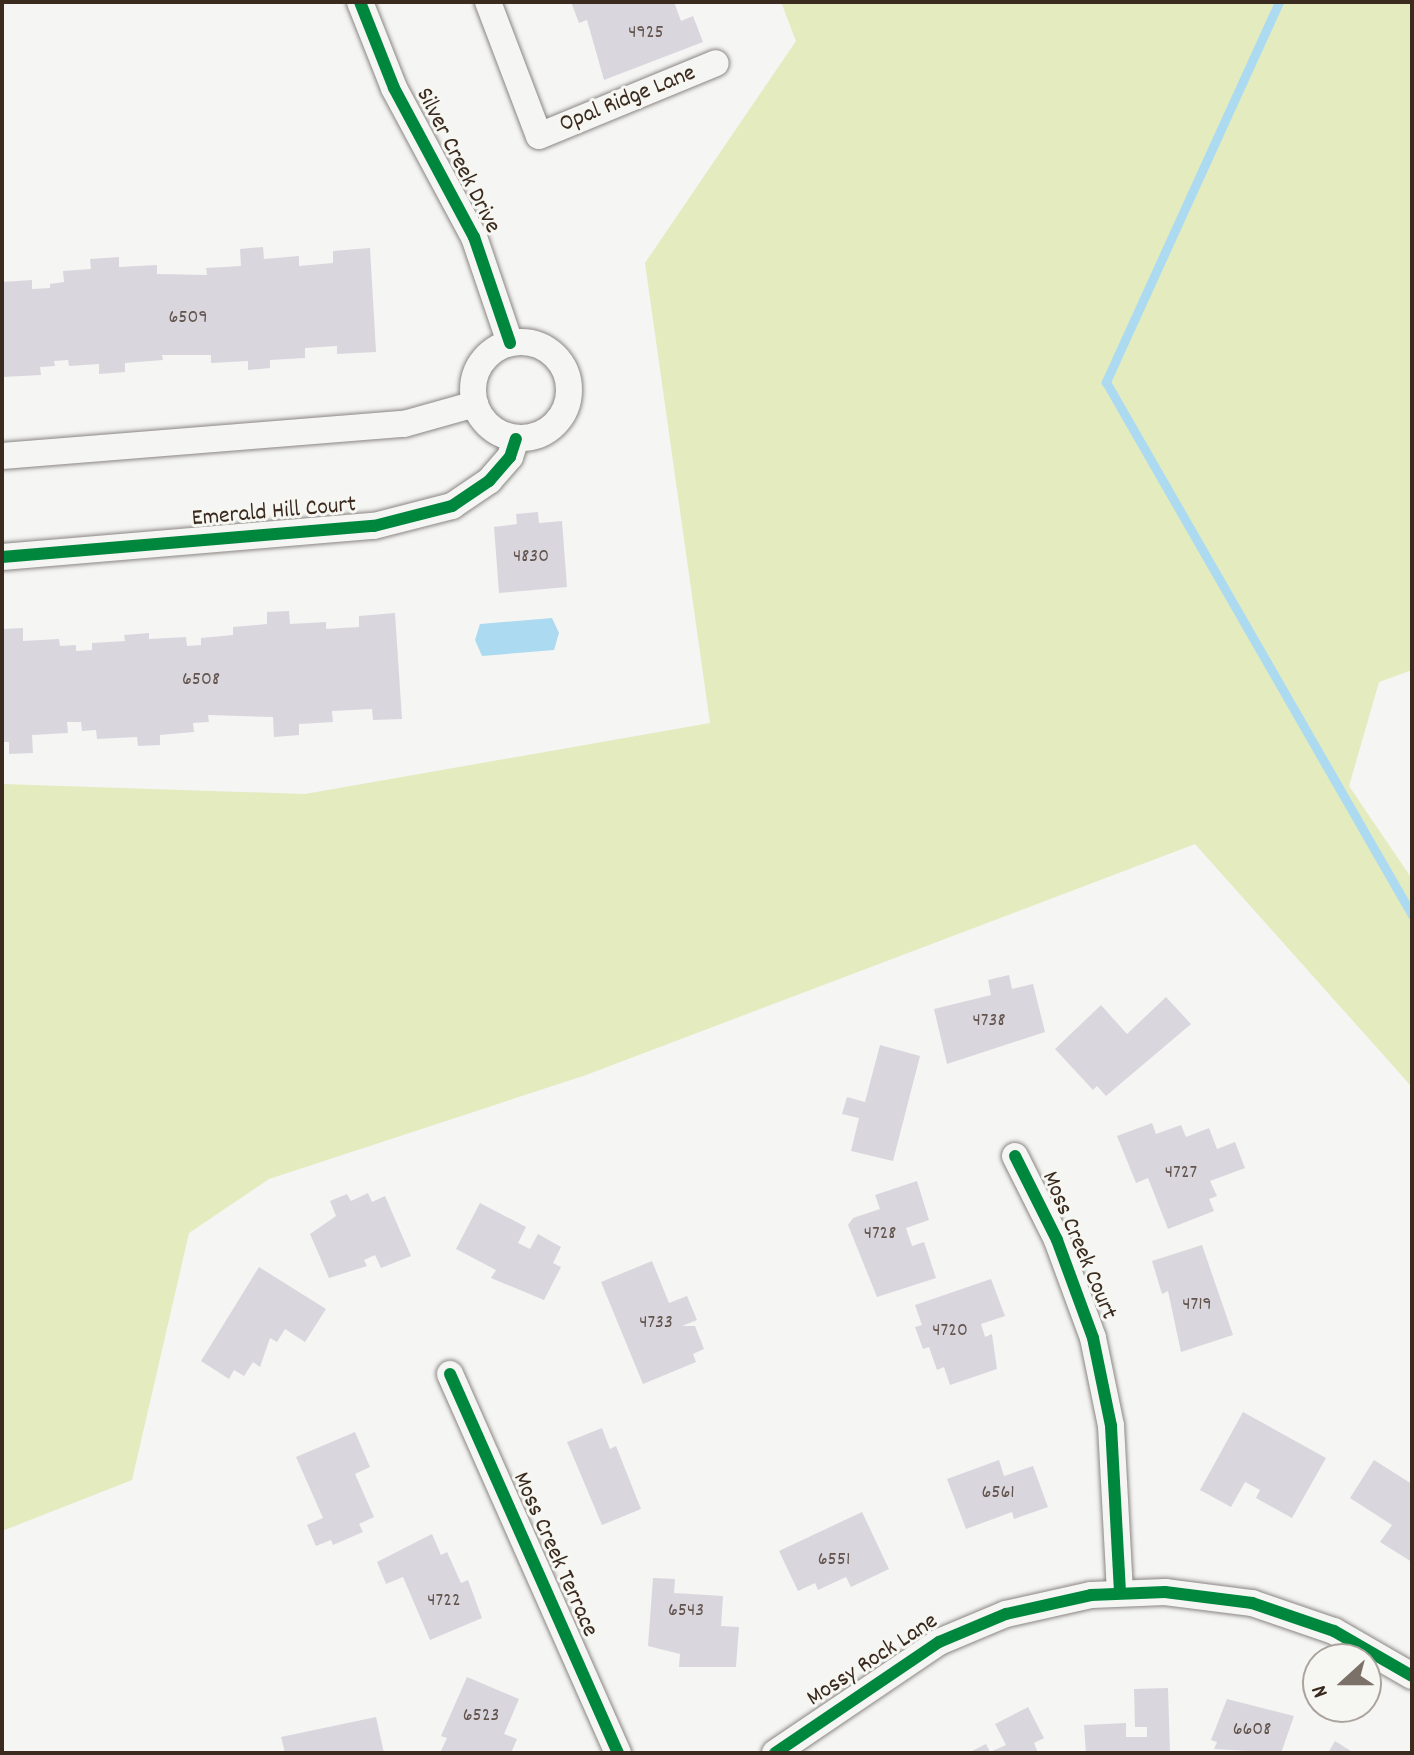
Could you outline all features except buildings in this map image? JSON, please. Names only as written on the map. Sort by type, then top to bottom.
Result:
[{"type":"street","name":"Silver Creek Drive","points":[[360,2],[394,88],[474,237],[510,343]]},
{"type":"street","name":"Opal Ridge Lane","points":[[488,2],[539,136],[716,63]]},
{"type":"street","points":[[510,343],[540,345],[553,353],[569,380],[569,395],[557,423],[531,438],[516,439],[490,428],[475,404],[473,388],[483,359],[510,343]]},
{"type":"street","points":[[2,456],[404,424],[475,404]]},
{"type":"street","name":"Emerald Hill Court","points":[[2,557],[374,526],[452,506],[489,481],[510,457],[516,439]]},
{"type":"street","name":"Moss Creek Court","points":[[1015,1156],[1057,1240],[1093,1338],[1111,1426],[1120,1592]]},
{"type":"street","name":"Moss Creek Terrace","points":[[450,1374],[618,1753]]},
{"type":"street","name":"Mossy Rock Lane","points":[[775,1753],[890,1670],[952,1636],[1049,1602],[1120,1592],[1209,1595],[1294,1615],[1334,1631],[1412,1676]]},
{"type":"green space","points":[[781,2],[1412,2],[1412,670],[1379,682],[1349,786],[1412,879],[1412,1087],[1195,844],[586,1075],[269,1179],[189,1233],[132,1480],[2,1531],[2,784],[305,794],[710,723],[645,263],[796,41]]},
{"type":"water","points":[[552,618],[559,633],[554,650],[482,656],[475,640],[480,624]]},
{"type":"waterway","points":[[1279,2],[1106,382],[1412,915]]},
{"type":"cycle path","points":[[360,2],[394,88],[474,237],[510,343]]},
{"type":"cycle path","points":[[2,557],[374,526],[452,506],[489,481],[510,457],[516,439]]},
{"type":"cycle path","points":[[1015,1156],[1057,1240],[1093,1338],[1111,1426],[1120,1592]]},
{"type":"cycle path","points":[[450,1374],[618,1753]]},
{"type":"cycle path","points":[[775,1753],[939,1642],[1006,1614],[1091,1595],[1165,1592],[1252,1603],[1334,1631],[1412,1676]]}]
